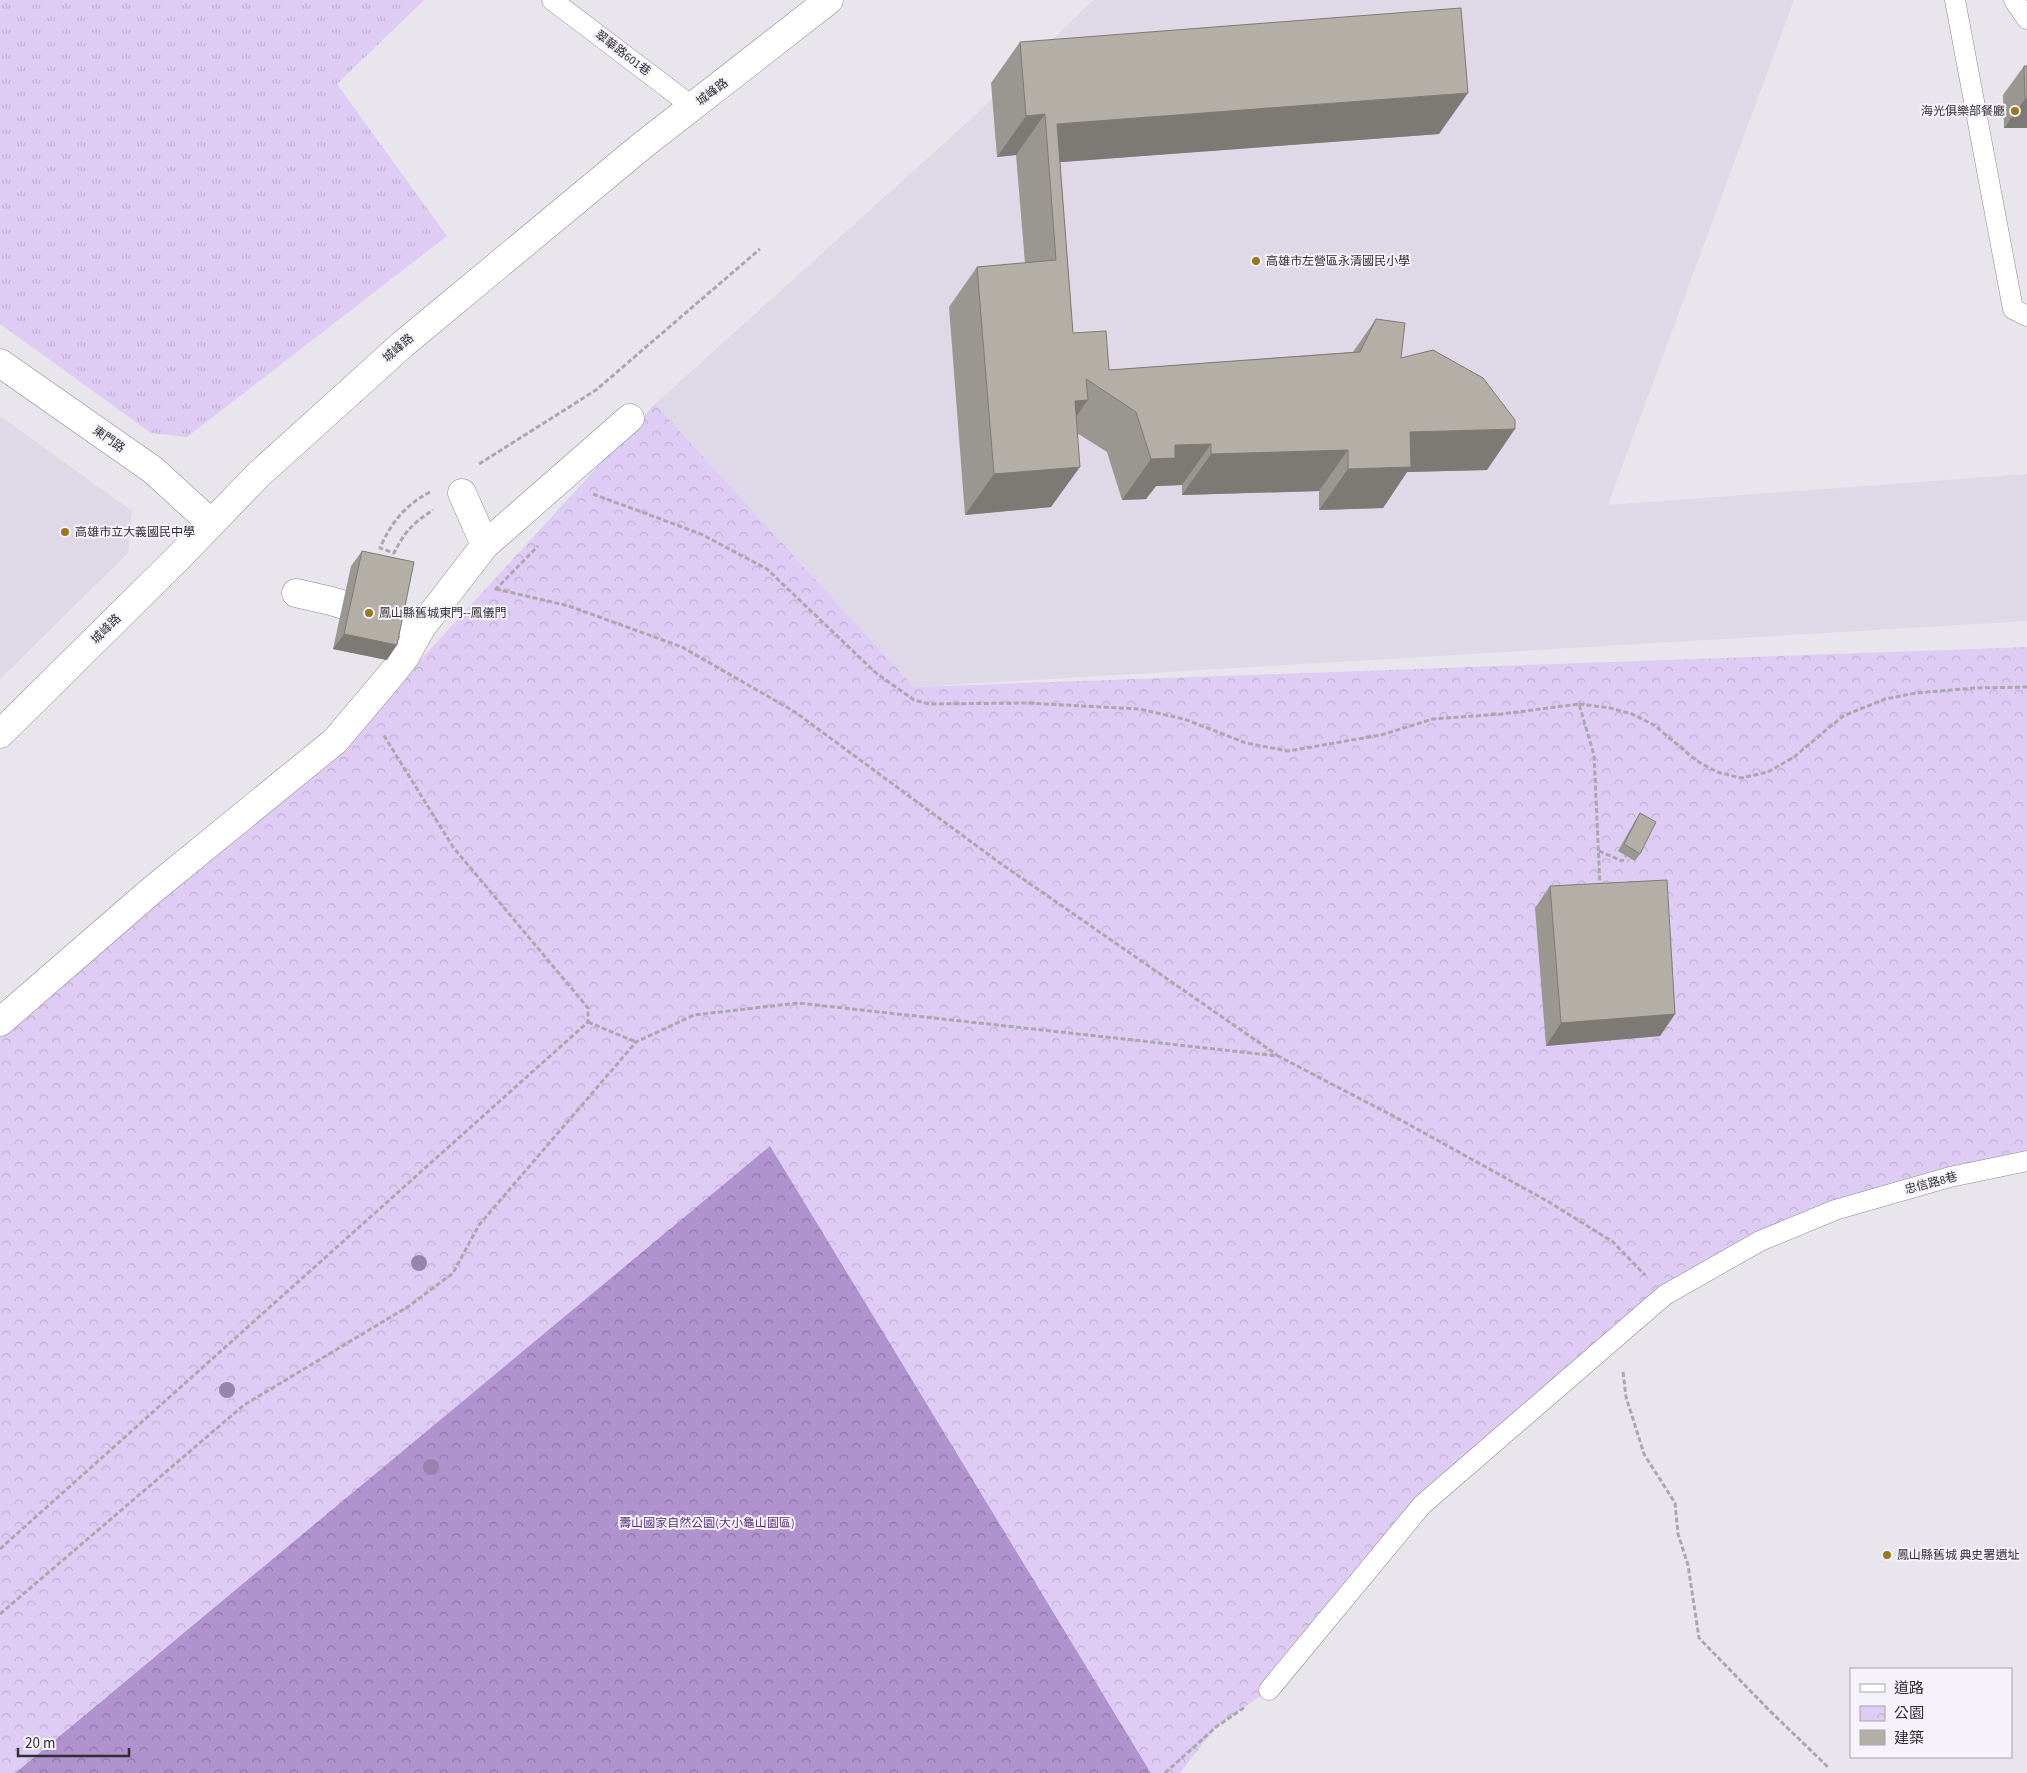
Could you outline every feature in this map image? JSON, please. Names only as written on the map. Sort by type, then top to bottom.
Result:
[{"type":"street","name":"城峰路","points":[[0,734],[259,474],[403,344],[636,151],[829,0]]},
{"type":"street","name":"東門路","points":[[0,363],[153,470],[210,523]]},
{"type":"street","points":[[0,1022],[151,891],[335,741],[405,657],[421,628],[485,544],[630,418]]},
{"type":"street","points":[[450,490],[485,544]]},
{"type":"street","points":[[296,594],[331,601],[421,628]]},
{"type":"lane","name":"翠華路601巷","points":[[552,0],[693,107]]},
{"type":"lane","points":[[1955,0],[2013,309],[2027,316]]},
{"type":"lane","points":[[2014,0],[2027,19]]},
{"type":"lane","name":"忠信路8巷","points":[[1268,1690],[1422,1505],[1665,1295],[1760,1242],[1836,1210],[1950,1176],[2027,1161]]},
{"type":"path","points":[[478,464],[596,390],[760,249]]},
{"type":"path","points":[[553,486],[601,495],[701,534],[767,569],[876,673],[914,700],[929,704],[1027,703],[1139,709],[1184,719],[1246,743],[1288,751],[1381,735],[1433,719],[1502,714],[1579,704],[1610,708],[1632,714],[1654,725],[1697,761],[1717,772],[1741,778],[1768,772],[1794,757],[1843,716],[1885,699],[1916,693],[2027,686]]},
{"type":"path","points":[[435,509],[414,522],[394,553],[380,548],[388,529],[400,514],[422,496],[450,490]]},
{"type":"path","points":[[496,589],[569,606],[682,647],[795,712],[1000,863],[1278,1056],[1399,1119],[1557,1207],[1613,1242],[1665,1295]]},
{"type":"path","points":[[1579,704],[1594,755],[1600,895]]},
{"type":"path","points":[[0,1549],[588,1022],[588,1008],[453,847],[377,723],[358,712]]},
{"type":"path","points":[[1599,851],[1622,862],[1626,856]]},
{"type":"path","points":[[0,1614],[244,1405],[409,1306],[453,1273],[479,1225],[636,1042],[694,1016],[798,1003],[1278,1056]]},
{"type":"path","points":[[588,1022],[636,1042]]},
{"type":"path","points":[[1625,1364],[1623,1372],[1626,1397],[1635,1430],[1644,1454],[1675,1503],[1678,1534],[1688,1565],[1699,1638],[1829,1768]]},
{"type":"path","points":[[1165,1773],[1216,1727],[1268,1690]]},
{"type":"shaded area","name":"高雄市左營區永清國民小學","points":[[1093,0],[1794,0],[1608,505],[2027,474],[2027,621],[914,687],[655,404],[972,118]]},
{"type":"shaded area","name":"高雄市立大義國民中學","points":[[0,416],[132,511],[128,553],[0,679]]},
{"type":"green space","points":[[0,0],[424,0],[337,84],[447,236],[187,437],[151,433],[0,324]]},
{"type":"green space","points":[[655,404],[914,687],[2027,647],[2027,1161],[1835,1210],[1705,1274],[1422,1505],[1269,1690],[1216,1727],[1180,1773],[1151,1773],[770,1146],[15,1773],[0,1773],[0,1032],[403,679]]},
{"type":"green space","name":"壽山國家自然公園(大小龜山園區)","points":[[770,1145],[1151,1773],[15,1773]]},
{"type":"building","points":[[1461,8],[1468,93],[1057,124],[1073,333],[1106,331],[1109,370],[1360,352],[1376,319],[1405,323],[1401,358],[1433,350],[1483,378],[1515,420],[1515,429],[1410,432],[1411,467],[1348,469],[1348,450],[1211,454],[1211,444],[1175,445],[1175,458],[1151,459],[1136,412],[1086,379],[1088,400],[1075,401],[1080,467],[994,474],[977,267],[1056,260],[1045,114],[1026,116],[1020,42]]},
{"type":"building","points":[[2024,66],[2027,66],[2027,99],[2025,99]]},
{"type":"building","name":"鳳山縣舊城東門--鳳儀門","points":[[362,551],[414,562],[397,645],[344,634]]},
{"type":"building","points":[[1640,813],[1656,822],[1640,854],[1624,844]]},
{"type":"building","points":[[1667,880],[1675,1014],[1561,1023],[1550,886]]},
{"type":"place","name":"海光俱樂部餐廳","points":[[2015,111]]},
{"type":"place","name":"高雄市左營區永清國民小學","points":[[1256,261]]},
{"type":"place","name":"高雄市立大義國民中學","points":[[65,532]]},
{"type":"place","name":"鳳山縣舊城東門--鳳儀門","points":[[369,613]]},
{"type":"place","name":"鳳山縣舊城 典史署遺址","points":[[1887,1555]]}]
